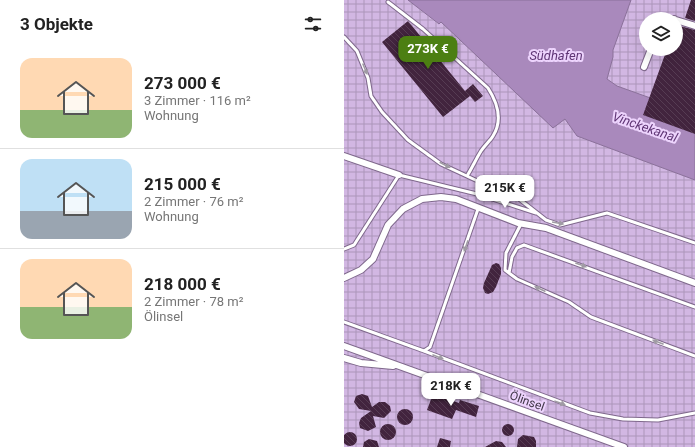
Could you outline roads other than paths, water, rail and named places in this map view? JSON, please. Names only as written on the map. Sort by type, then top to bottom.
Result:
[{"type":"street","points":[[683,22],[695,26]]},
{"type":"street","points":[[644,67],[648,56]]},
{"type":"street","points":[[344,156],[399,175]]},
{"type":"street","points":[[344,278],[356,273],[369,263],[375,254],[388,225],[398,213],[412,203],[427,198],[448,197],[521,224],[546,228],[695,283]]},
{"type":"street","name":"Ölinsel","points":[[344,346],[624,447]]},
{"type":"street","name":"Ölinsel","points":[[344,358],[361,363],[401,366]]},
{"type":"lane","points":[[388,2],[423,29],[488,88],[495,99],[498,107],[497,127],[493,136],[481,151],[468,176]]},
{"type":"lane","points":[[344,37],[357,51],[368,78],[371,96],[382,112],[408,140],[441,164],[499,191],[514,195],[546,220],[560,225],[607,213],[695,243]]},
{"type":"lane","points":[[344,249],[354,245],[399,175],[477,194],[539,214]]},
{"type":"lane","points":[[424,351],[430,347],[478,209]]},
{"type":"lane","points":[[521,224],[506,253],[505,270],[517,279],[569,302],[592,317],[695,356]]},
{"type":"lane","points":[[509,273],[512,257],[517,248],[524,245],[695,307]]},
{"type":"lane","points":[[344,322],[590,413],[623,419],[658,420],[695,413]]},
{"type":"water","name":"Südhafen","points":[[408,0],[631,0],[613,50],[613,57],[607,79],[617,86],[695,114],[695,180],[577,136],[565,119],[553,128],[441,22],[439,24]]},
{"type":"water label","name":"Vinckekanal","points":[[645,127]]}]
